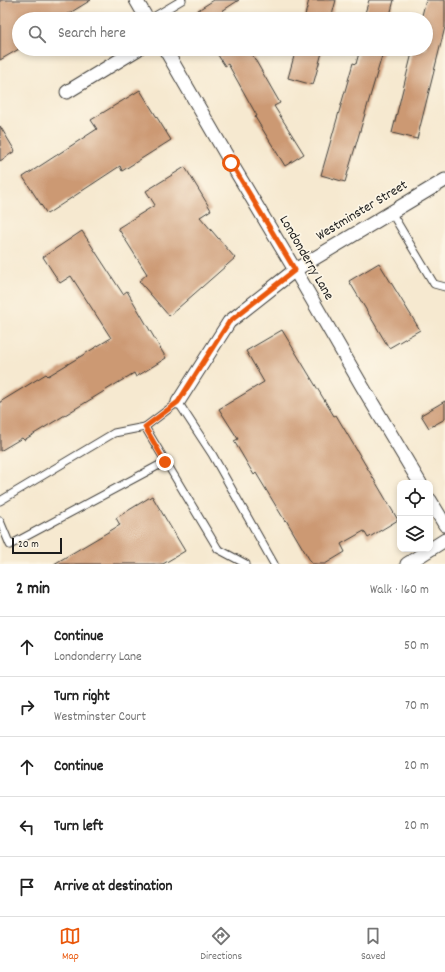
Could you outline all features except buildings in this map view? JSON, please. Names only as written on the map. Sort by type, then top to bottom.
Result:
[{"type":"street","points":[[136,0],[144,12]]},
{"type":"street","points":[[67,92],[126,56]]},
{"type":"street","name":"Londonderry Lane","points":[[169,56],[358,380],[418,480]]},
{"type":"street","name":"Westminster Street","points":[[178,402],[229,322],[295,270],[445,180]]},
{"type":"street","points":[[433,505],[445,525]]},
{"type":"street","points":[[407,564],[445,540]]},
{"type":"lane","points":[[161,12],[182,0]]},
{"type":"lane","points":[[391,212],[434,284],[445,287]]},
{"type":"lane","points":[[0,500],[114,433],[145,427],[178,402],[212,454],[274,564]]},
{"type":"lane","points":[[145,427],[218,550],[246,564]]},
{"type":"lane","points":[[0,521],[10,545],[165,462]]},
{"type":"route","points":[[165,462],[145,427],[178,402],[229,322],[295,270],[231,163]]}]
